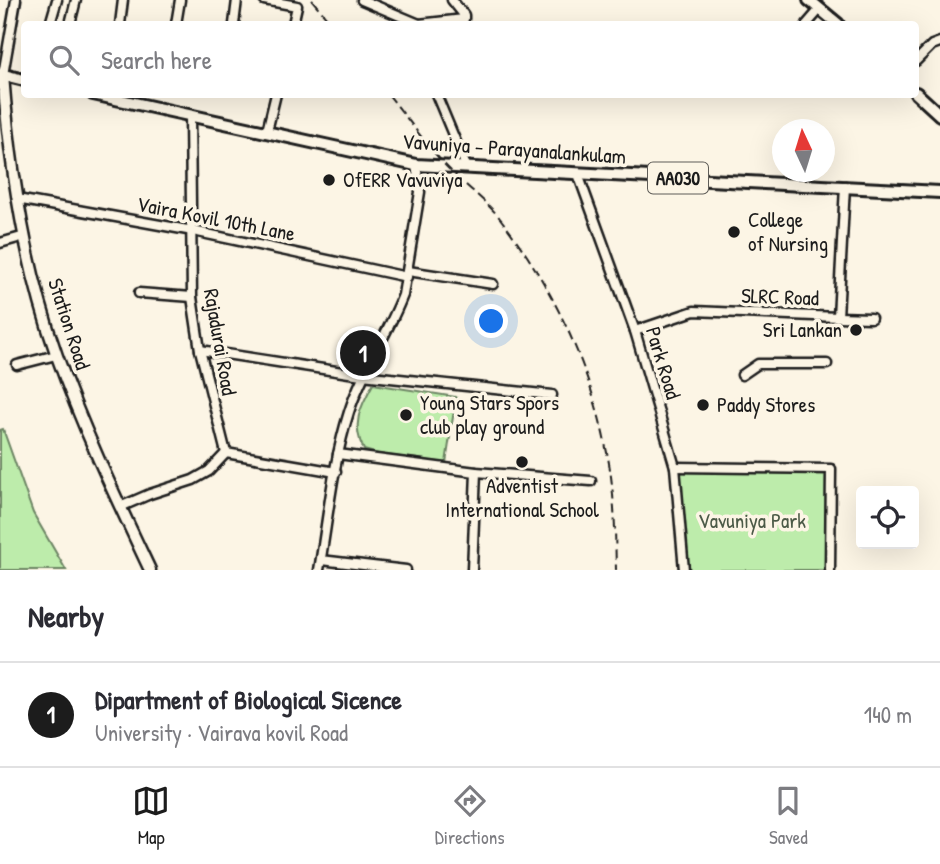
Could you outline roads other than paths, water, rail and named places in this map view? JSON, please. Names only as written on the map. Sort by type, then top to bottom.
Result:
[{"type":"highway","points":[[809,0],[834,21]]},
{"type":"highway","points":[[2,75],[21,79]]},
{"type":"highway","points":[[919,97],[940,115]]},
{"type":"highway","name":"Vavuniya - Parayanalankulam","points":[[111,98],[416,165],[940,192]]},
{"type":"main road","name":"Station Road","points":[[2,75],[5,146],[37,294],[57,355],[103,471],[150,570]]},
{"type":"street","points":[[2,75],[16,0]]},
{"type":"street","points":[[51,21],[57,0]]},
{"type":"street","points":[[71,21],[76,0]]},
{"type":"street","points":[[120,21],[123,0]]},
{"type":"street","points":[[176,21],[180,0]]},
{"type":"street","points":[[234,21],[237,0]]},
{"type":"street","points":[[264,0],[297,6]]},
{"type":"street","points":[[288,0],[297,6]]},
{"type":"street","points":[[362,0],[412,21]]},
{"type":"street","points":[[446,21],[464,19],[464,15],[452,0]]},
{"type":"street","points":[[294,21],[297,6]]},
{"type":"street","points":[[810,21],[820,9]]},
{"type":"street","points":[[919,57],[932,45],[940,42]]},
{"type":"street","points":[[267,131],[275,98]]},
{"type":"street","points":[[438,98],[466,166]]},
{"type":"street","name":"Rajadurai Road","points":[[190,115],[192,297],[200,349],[226,453]]},
{"type":"street","points":[[319,570],[338,454],[348,413],[362,375],[397,310],[407,274],[421,192],[416,165]]},
{"type":"street","name":"Park Road","points":[[578,174],[635,331],[675,467],[684,570]]},
{"type":"street","name":"SLRC Road","points":[[635,331],[694,311],[838,317],[845,186]]},
{"type":"street","name":"Vaira Kovil 10th Lane","points":[[17,199],[407,274],[493,284]]},
{"type":"street","points":[[0,243],[25,236]]},
{"type":"street","points":[[139,293],[192,297]]},
{"type":"street","points":[[838,317],[871,318]]},
{"type":"street","points":[[200,349],[362,375],[552,395]]},
{"type":"street","points":[[17,365],[57,355]]},
{"type":"street","points":[[742,375],[758,364],[827,364]]},
{"type":"street","points":[[120,507],[193,480],[209,471],[226,453],[336,472]]},
{"type":"street","points":[[338,454],[476,472],[591,481]]},
{"type":"street","points":[[675,467],[831,469],[830,570]]},
{"type":"street","points":[[472,570],[476,472]]},
{"type":"street","points":[[321,560],[406,570]]},
{"type":"railway","points":[[312,0],[330,21]]},
{"type":"railway","points":[[391,98],[445,165],[499,217],[535,269],[566,326],[590,386],[606,448],[613,493],[616,570]]},
{"type":"place","name":"OfERR Vavuviya","points":[[329,180]]},
{"type":"place","name":"College of Nursing","points":[[734,232]]},
{"type":"place","name":"Sri Lankan","points":[[856,330]]},
{"type":"place","name":"Dipartment of Biological Sicence","points":[[363,353]]},
{"type":"place","name":"Paddy Stores","points":[[703,405]]},
{"type":"place","name":"Young Stars Spors club play ground","points":[[406,415]]},
{"type":"place","name":"Adventist International School","points":[[522,462]]},
{"type":"park label","name":"Vavuniya Park","points":[[752,521]]}]
